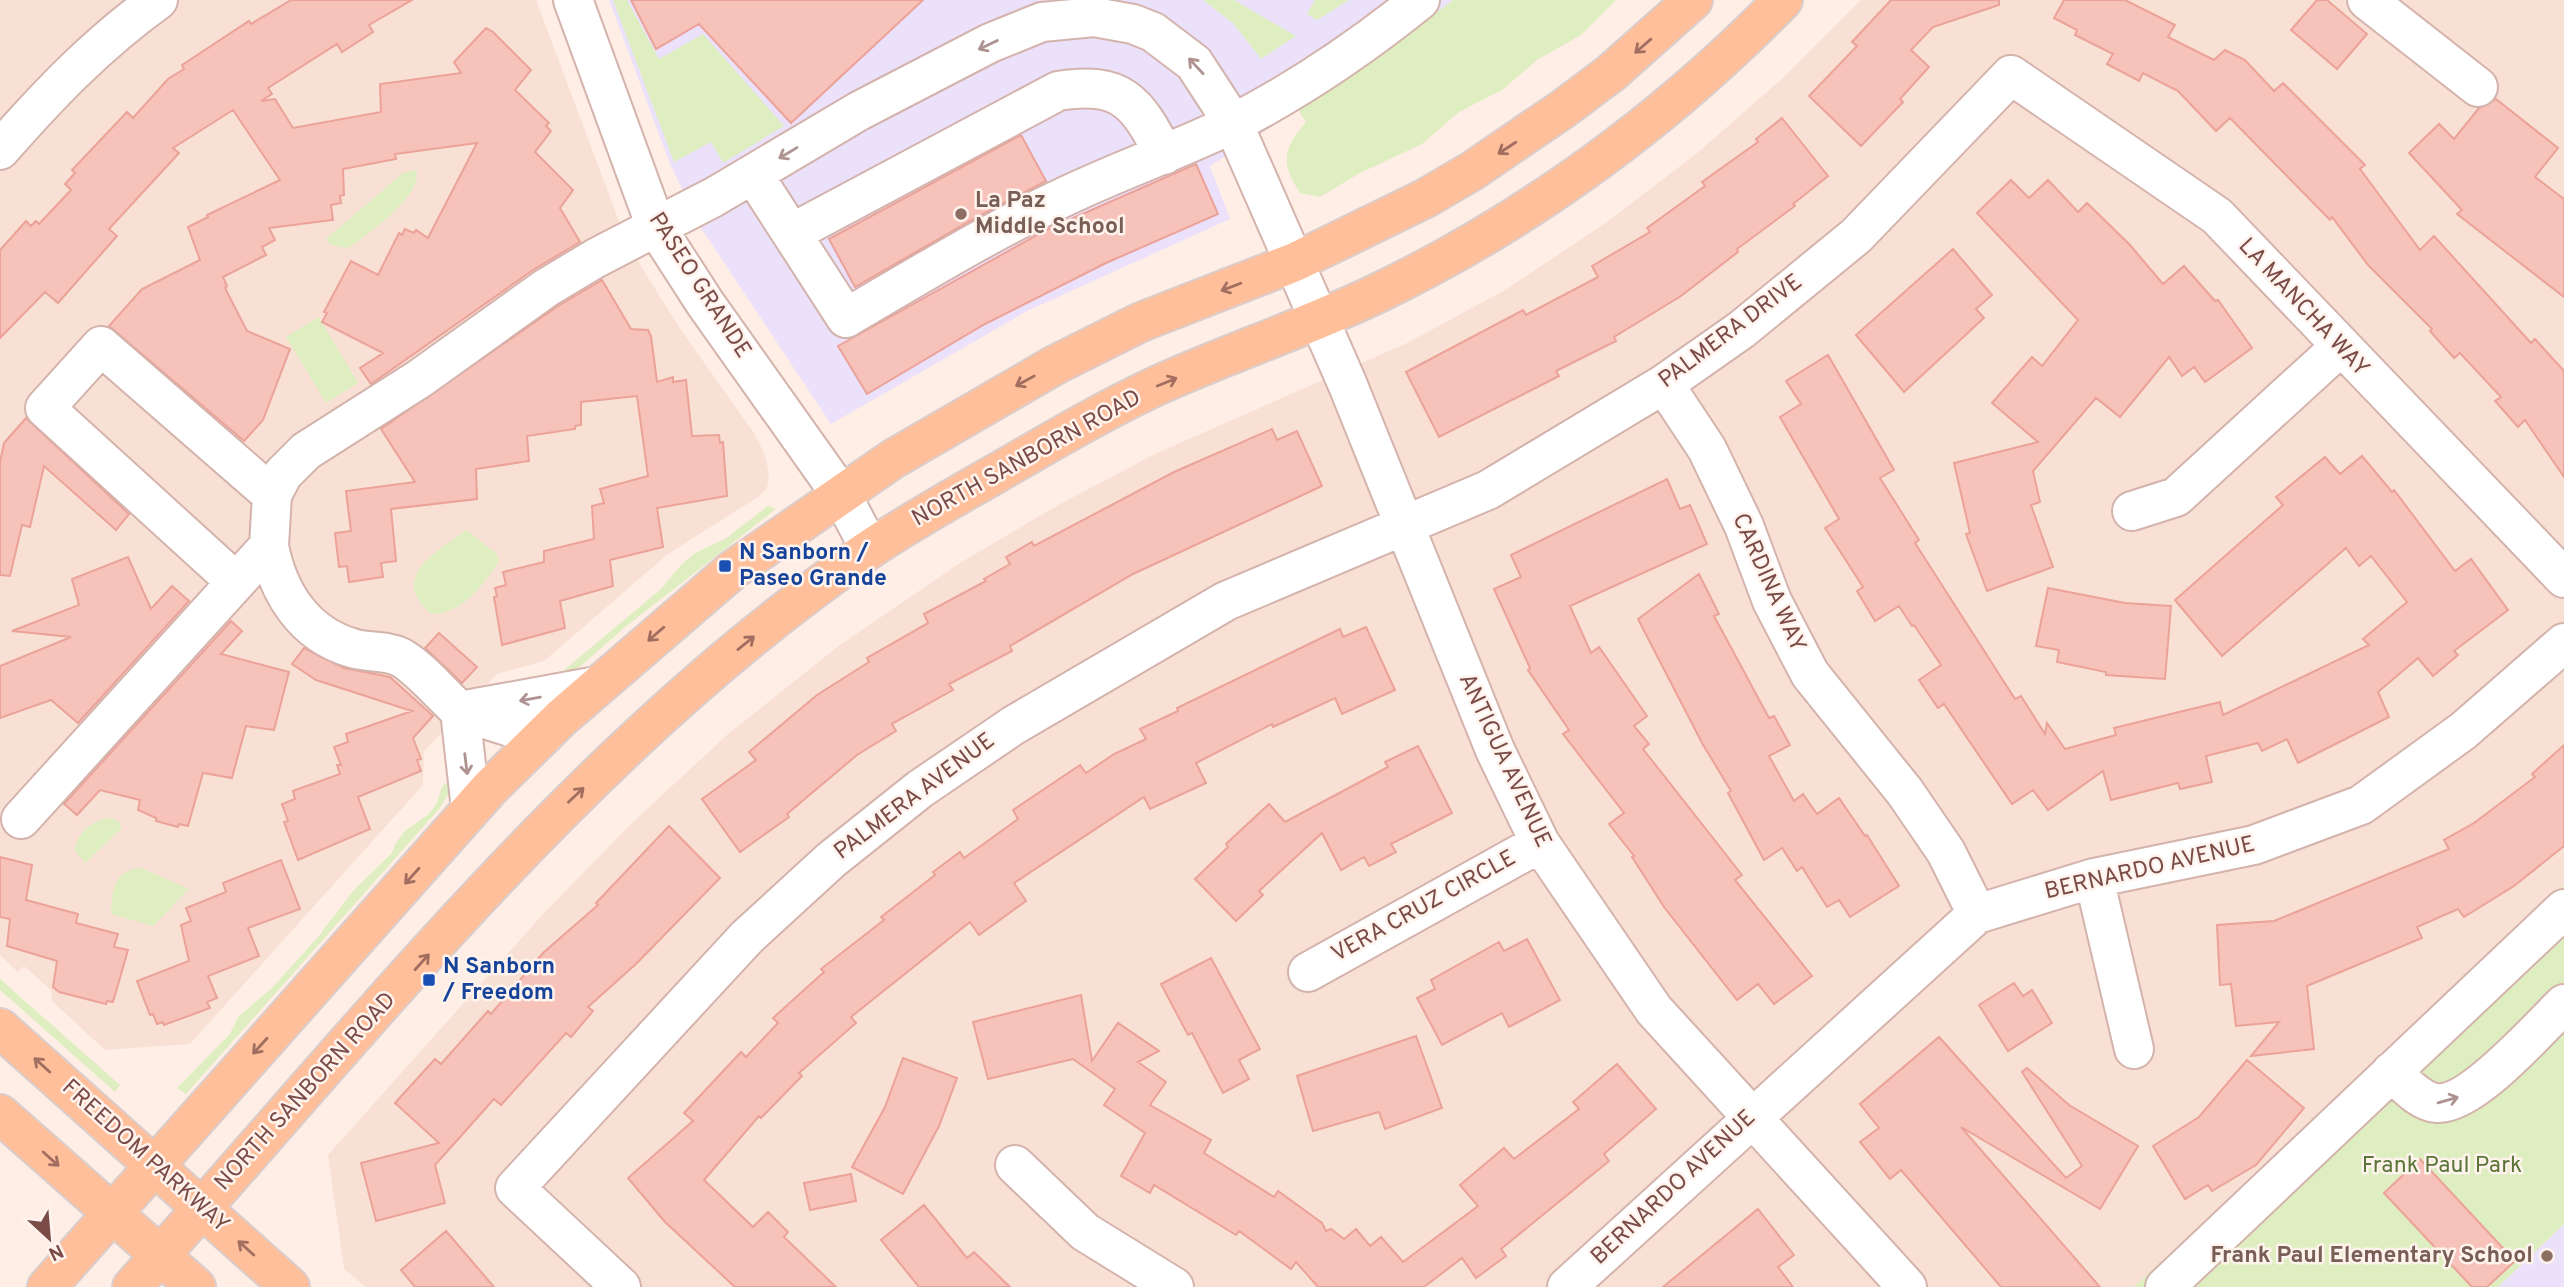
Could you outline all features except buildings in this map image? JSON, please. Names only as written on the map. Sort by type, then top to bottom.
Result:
[{"type":"main road","points":[[47,1287],[471,809],[597,686],[734,569],[893,459],[962,416],[1055,365],[1141,322],[1295,262],[1382,221],[1511,146],[1611,73],[1693,0]]},
{"type":"main road","name":"NORTH SANBORN ROAD","points":[[132,1287],[565,806],[690,689],[775,619],[870,549],[1055,440],[1153,388],[1320,320],[1381,292],[1483,235],[1597,161],[1689,88],[1783,0]]},
{"type":"main road","name":"FREEDOM PARKWAY","points":[[0,1028],[290,1287]]},
{"type":"main road","points":[[0,1114],[196,1287]]},
{"type":"street","points":[[0,150],[64,78],[101,43],[158,0]]},
{"type":"street","name":"PASEO GRANDE","points":[[573,0],[656,227],[705,303],[842,496],[870,549]]},
{"type":"street","points":[[753,174],[846,318],[943,261],[1064,196],[1233,123],[1351,51],[1420,0]]},
{"type":"street","points":[[2367,0],[2478,87]]},
{"type":"street","name":"ANTIGUA AVENUE","points":[[272,495],[294,462],[320,440],[419,379],[546,288],[753,174],[859,111],[990,43],[1042,22],[1069,17],[1114,19],[1153,32],[1186,56],[1205,77],[1233,123],[1320,320],[1490,739],[1540,842],[1654,1010],[1749,1118],[1907,1287]]},
{"type":"street","name":"LA MANCHA WAY","points":[[2011,75],[2217,216],[2340,348],[2564,578]]},
{"type":"street","name":"PALMERA DRIVE","points":[[1404,526],[1488,490],[1664,384],[1741,330],[1856,236],[2011,75]]},
{"type":"street","points":[[792,233],[1058,92],[1092,88],[1123,96],[1142,115],[1164,155]]},
{"type":"street","points":[[236,582],[46,408],[102,345],[272,495],[269,546],[283,592],[314,629],[333,641],[355,649],[401,658],[460,711],[513,728],[545,734]]},
{"type":"street","points":[[2132,511],[2176,497],[2340,348]]},
{"type":"street","name":"CARDINA WAY","points":[[1664,384],[1707,449],[1744,526],[1772,601],[1810,674],[1905,792],[1946,852],[1977,914]]},
{"type":"street","name":"PALMERA AVENUE","points":[[621,1287],[515,1188],[747,937],[831,860],[920,789],[1014,725],[1226,601],[1404,526]]},
{"type":"street","points":[[20,819],[269,546]]},
{"type":"street","name":"BERNARDO AVENUE","points":[[1567,1287],[1749,1118],[1977,914],[2094,878],[2254,845],[2361,805],[2463,731],[2564,643]]},
{"type":"street","points":[[460,711],[597,686]]},
{"type":"street","points":[[460,711],[471,809]]},
{"type":"street","name":"VERA CRUZ CIRCLE","points":[[1308,972],[1540,842]]},
{"type":"street","points":[[2094,878],[2134,1049]]},
{"type":"street","points":[[2165,1287],[2564,909]]},
{"type":"street","points":[[2391,1072],[2422,1098],[2435,1103],[2449,1102],[2487,1078],[2564,1004]]},
{"type":"street","points":[[1015,1165],[1085,1231],[1174,1287]]},
{"type":"shaded area","points":[[0,0],[536,0],[617,216],[642,268],[681,330],[754,433],[765,455],[769,474],[767,488],[758,497],[668,554],[544,661],[497,674],[424,751],[423,785],[190,1044],[105,1050],[51,1000],[52,991],[24,966],[18,972],[0,955]]},
{"type":"shaded area","name":"La Paz Middle School","points":[[609,0],[1453,0],[1350,77],[1210,166],[1230,219],[1029,310],[831,424],[701,228],[670,164]]},
{"type":"shaded area","points":[[1861,0],[2564,0],[2564,885],[2134,1287],[366,1287],[344,1269],[328,1155],[544,913],[631,824],[728,734],[840,645],[960,563],[1060,504],[1157,453],[1407,343],[1507,289],[1607,222],[1696,154],[1785,76]]},
{"type":"shaded area","name":"Frank Paul Elementary School","points":[[2564,1224],[2564,1287],[2498,1287]]},
{"type":"green space","points":[[613,0],[627,0],[659,59],[703,34],[784,126],[723,163],[711,142],[674,162]]},
{"type":"green space","points":[[1203,0],[1234,0],[1296,36],[1261,59],[1233,23]]},
{"type":"green space","points":[[1315,0],[1349,0],[1317,20],[1307,14]]},
{"type":"green space","points":[[1453,0],[1616,0],[1581,35],[1537,60],[1502,90],[1459,112],[1422,144],[1360,173],[1320,197],[1300,193],[1287,164],[1289,148],[1306,122],[1298,110],[1350,77]]},
{"type":"green space","points":[[416,170],[412,190],[403,202],[368,234],[348,248],[331,245],[326,239],[403,173]]},
{"type":"green space","points":[[319,317],[358,383],[326,403],[286,337]]},
{"type":"green space","points":[[768,506],[776,509],[624,628],[566,679],[545,686],[661,589],[695,553],[725,539]]},
{"type":"green space","points":[[466,530],[496,553],[499,561],[479,588],[462,604],[442,613],[431,614],[419,600],[414,588],[415,577],[430,557]]},
{"type":"green space","points":[[451,780],[451,790],[439,809],[186,1094],[177,1088],[229,1035],[239,1016],[271,989],[318,937],[353,891],[392,853],[405,831],[429,814],[437,803],[442,786]]},
{"type":"green space","points":[[111,818],[119,822],[122,828],[85,863],[75,851],[79,838],[92,824]]},
{"type":"green space","points":[[141,868],[189,889],[153,926],[111,914],[112,897],[119,877]]},
{"type":"green space","name":"Frank Paul Park","points":[[2564,885],[2564,1224],[2498,1287],[2134,1287]]},
{"type":"green space","points":[[0,979],[120,1085],[115,1092],[0,990]]},
{"type":"place","name":"La Paz Middle School","points":[[961,214]]},
{"type":"place","name":"N Sanborn / Paseo Grande","points":[[725,566]]},
{"type":"place","name":"N Sanborn / Freedom","points":[[429,980]]},
{"type":"place","name":"Frank Paul Elementary School","points":[[2547,1256]]}]
